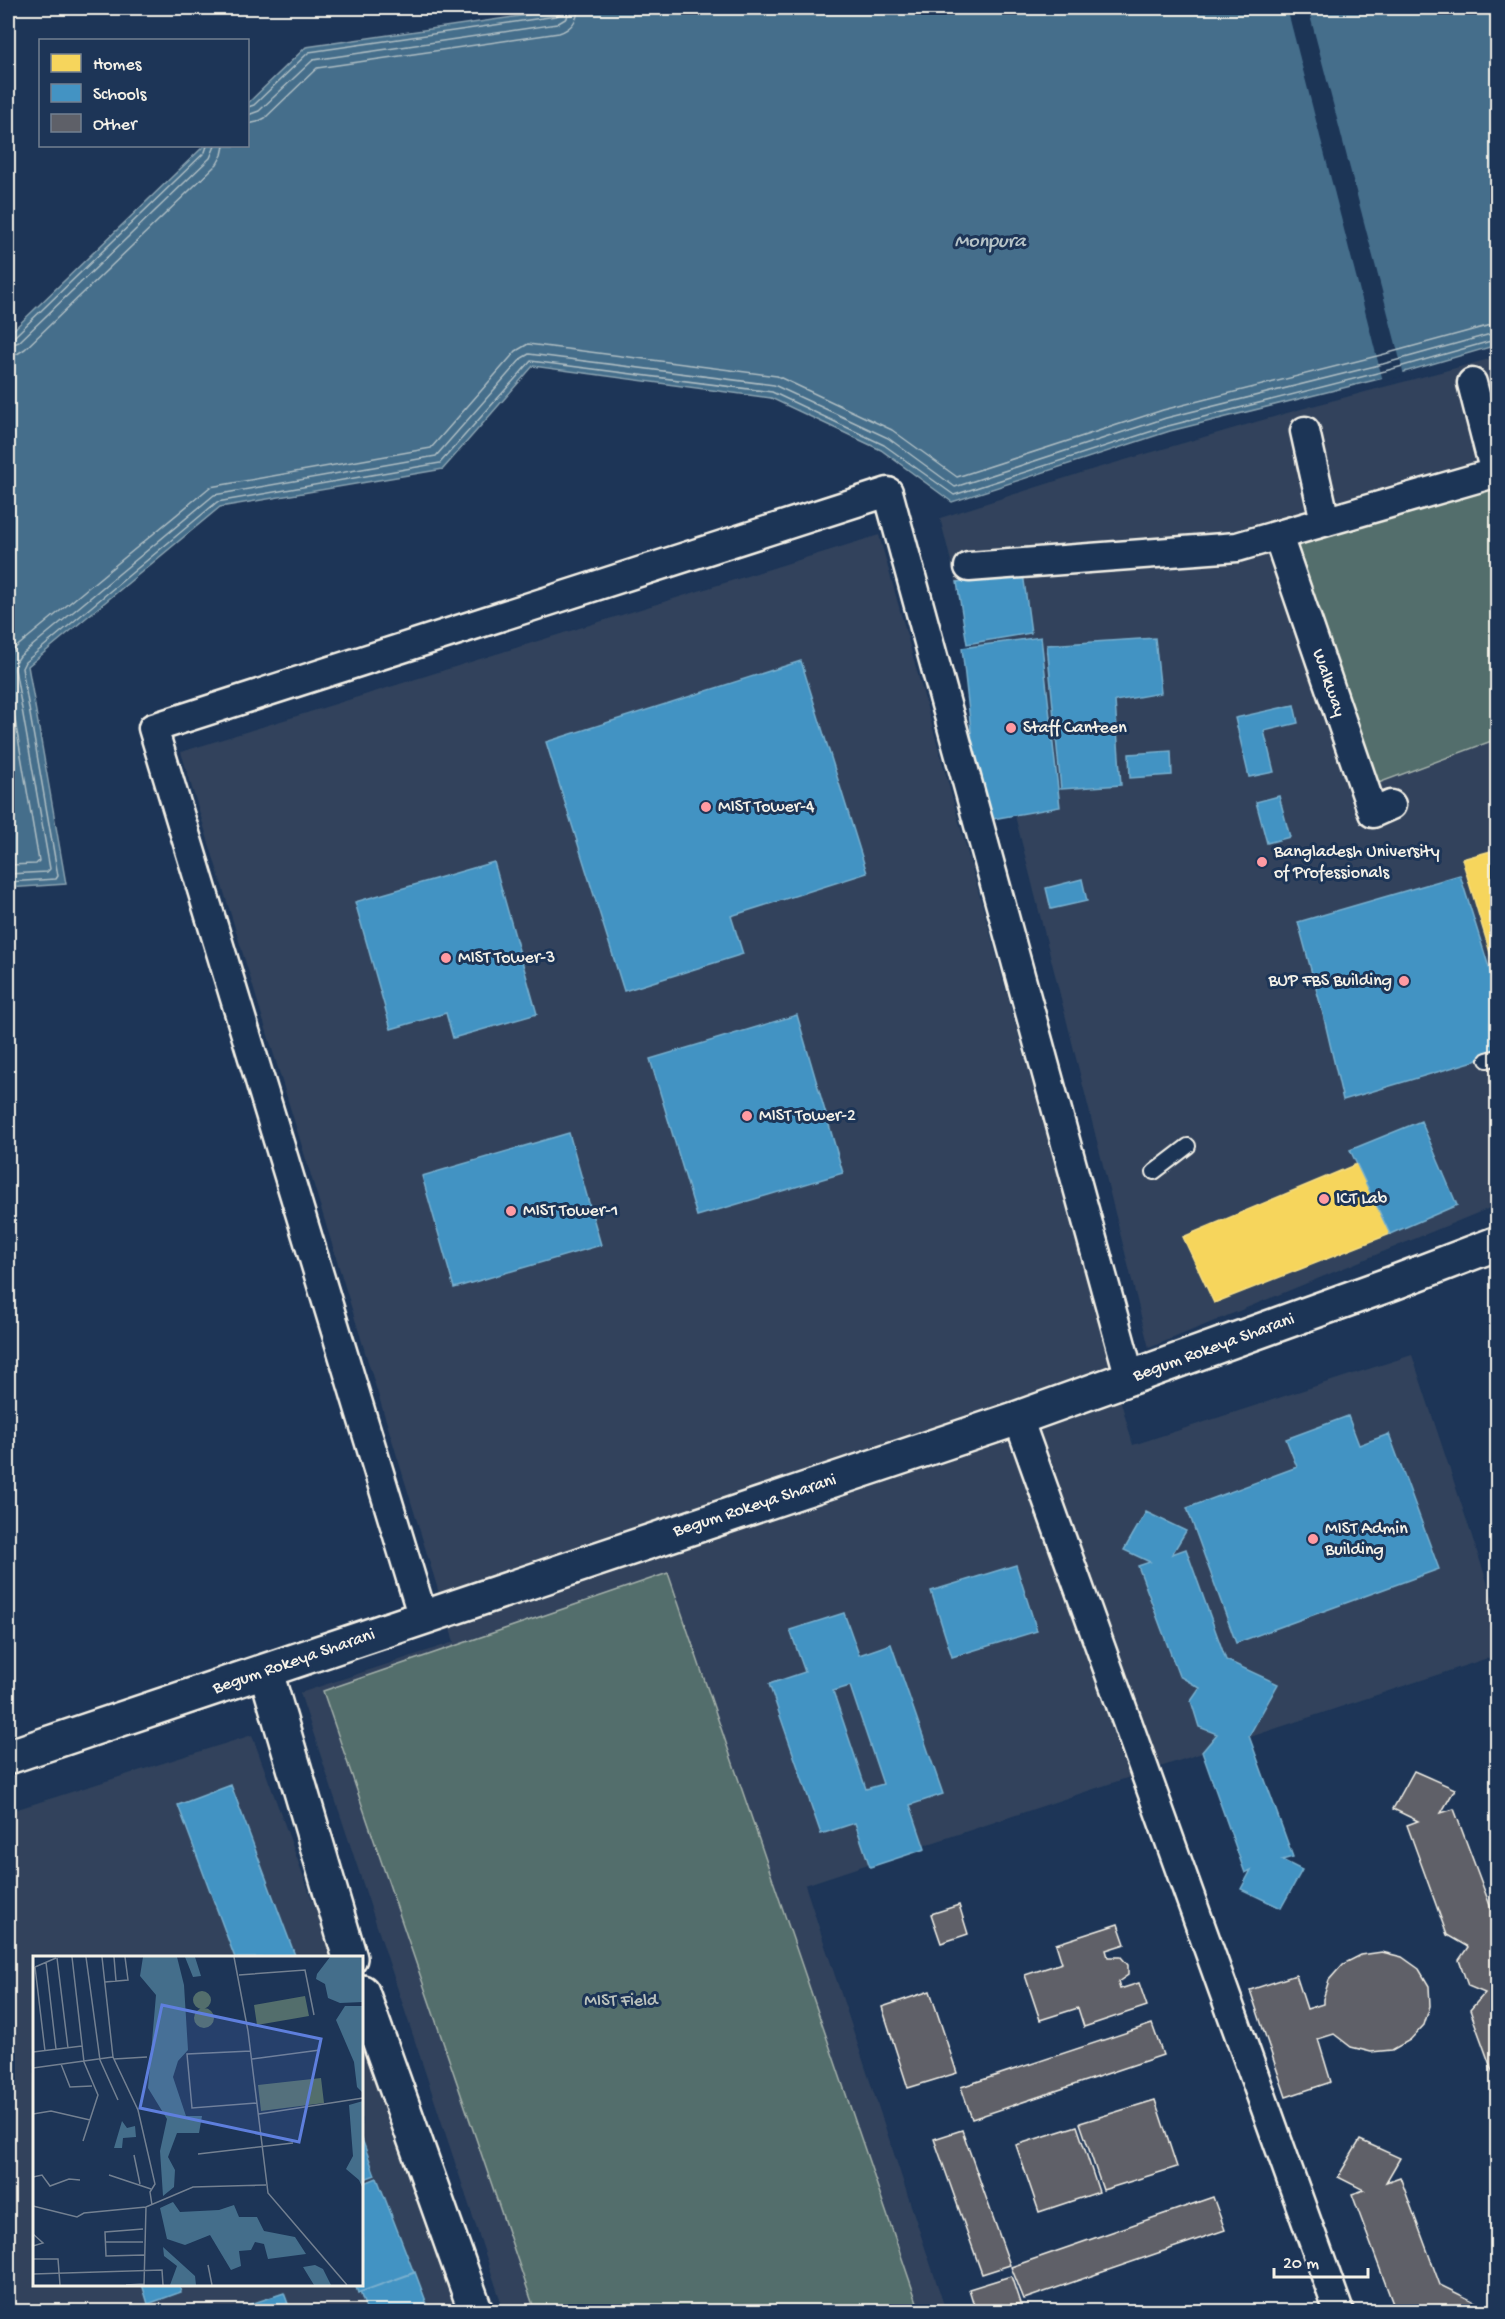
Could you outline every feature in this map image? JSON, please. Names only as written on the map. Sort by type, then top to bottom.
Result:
[{"type":"street","points":[[969,567],[1237,547],[1496,472],[1472,383]]},
{"type":"street","points":[[1305,431],[1326,521]]},
{"type":"street","points":[[423,1618],[153,728],[888,492],[1130,1378]]},
{"type":"street","name":"Walkway","points":[[1278,536],[1372,813],[1391,805]]},
{"type":"street","name":"Begum Rokeya Sharani","points":[[8,1757],[1018,1418],[1393,1283],[1497,1243]]},
{"type":"street","points":[[1018,1418],[1340,2312]]},
{"type":"street","points":[[266,1672],[349,1956]]},
{"type":"street","points":[[363,1995],[476,2312]]},
{"type":"lane","points":[[1154,1172],[1188,1146]]},
{"type":"shaded area","name":"Bangladesh University of Professionals","points":[[1497,357],[1497,1205],[1149,1348],[940,518],[1087,471],[1301,409]]},
{"type":"shaded area","points":[[879,535],[1133,1445],[1412,1355],[1497,1612],[1497,1655],[805,1885],[946,2311],[504,2311],[300,1693],[454,1642],[181,752]]},
{"type":"shaded area","points":[[252,1735],[333,1956],[33,1956],[33,2286],[363,2286],[363,2039],[462,2311],[8,2311],[8,1812]]},
{"type":"green space","points":[[1497,481],[1497,739],[1373,785],[1291,540]]},
{"type":"green space","name":"MIST Field","points":[[668,1573],[920,2311],[535,2311],[323,1691]]},
{"type":"water","name":"Monpura","points":[[575,8],[1497,8],[1497,345],[1387,377],[1170,431],[952,502],[881,450],[771,398],[533,366],[443,469],[220,507],[28,666],[66,884],[8,888],[8,335],[203,147],[249,147],[249,102],[306,47]]},
{"type":"pier","points":[[1287,8],[1308,8],[1404,375],[1383,381]]},
{"type":"building: Homes","points":[[1498,849],[1498,979],[1462,859]]},
{"type":"building: Homes","name":"ICT Lab","points":[[1357,1164],[1390,1234],[1214,1303],[1183,1237]]},
{"type":"building: Schools","points":[[1023,573],[1031,633],[967,644],[957,582]]},
{"type":"building: Schools","name":"Staff Canteen","points":[[1041,637],[1060,807],[981,821],[962,648]]},
{"type":"building: Schools","points":[[1155,638],[1161,693],[1115,701],[1121,785],[1061,789],[1047,645]]},
{"type":"building: Schools","name":"MIST Tower-4","points":[[801,661],[867,873],[731,916],[743,954],[624,991],[546,742]]},
{"type":"building: Schools","points":[[1294,705],[1298,723],[1264,731],[1274,772],[1249,777],[1235,718]]},
{"type":"building: Schools","points":[[1171,751],[1172,775],[1130,778],[1129,754]]},
{"type":"building: Schools","points":[[1279,796],[1290,837],[1267,843],[1256,802]]},
{"type":"building: Schools","name":"MIST Tower-3","points":[[494,862],[537,1014],[453,1038],[446,1013],[391,1029],[355,902]]},
{"type":"building: Schools","name":"BUP FBS Building","points":[[1460,875],[1498,996],[1498,1054],[1343,1100],[1298,922]]},
{"type":"building: Schools","points":[[1082,879],[1087,901],[1051,909],[1046,888]]},
{"type":"building: Schools","name":"MIST Tower-2","points":[[797,1015],[843,1173],[697,1216],[650,1059]]},
{"type":"building: Schools","points":[[1421,1121],[1457,1205],[1390,1234],[1350,1150]]},
{"type":"building: Schools","name":"MIST Tower-1","points":[[569,1133],[601,1245],[454,1288],[422,1176]]},
{"type":"building: Schools","name":"MIST Admin Building","points":[[1348,1416],[1359,1445],[1389,1434],[1439,1569],[1236,1643],[1187,1508],[1297,1467],[1286,1439]]},
{"type":"building: Schools","points":[[1146,1512],[1186,1531],[1172,1554],[1186,1549],[1226,1660],[1278,1684],[1249,1736],[1293,1857],[1282,1860],[1302,1870],[1281,1908],[1241,1889],[1251,1870],[1245,1873],[1202,1752],[1217,1734],[1199,1727],[1191,1701],[1200,1688],[1179,1676],[1138,1566],[1150,1562],[1124,1550]]},
{"type":"building: Schools","points":[[1016,1565],[1037,1631],[952,1657],[931,1591]]},
{"type":"building: Schools","points":[[844,1613],[859,1655],[891,1644],[943,1794],[910,1805],[925,1849],[870,1867],[855,1823],[821,1834],[769,1684],[805,1672],[790,1630]],"holes":[[[850,1686],[883,1784],[866,1789],[833,1691]]]},
{"type":"building: Schools","points":[[231,1785],[295,1956],[234,1956],[178,1805]]},
{"type":"building: Schools","points":[[363,2142],[375,2175],[363,2180]]},
{"type":"building: Schools","points":[[377,2178],[414,2273],[358,2293],[356,2286],[363,2286],[363,2184]]},
{"type":"building: Schools","points":[[415,2272],[430,2312],[367,2312],[360,2292]]},
{"type":"building: Schools","points":[[143,2286],[180,2286],[181,2292],[148,2304]]},
{"type":"building: Schools","points":[[284,2293],[291,2312],[227,2312]]},
{"type":"building: Other","points":[[1414,1771],[1455,1789],[1441,1813],[1454,1809],[1494,1916],[1498,1918],[1498,2087],[1470,2010],[1485,1993],[1468,1986],[1459,1960],[1468,1947],[1447,1935],[1407,1825],[1418,1821],[1393,1809]]},
{"type":"building: Other","points":[[959,1905],[968,1934],[941,1943],[931,1914]]},
{"type":"building: Other","points":[[1118,1924],[1125,1944],[1106,1950],[1108,1957],[1121,1957],[1128,1965],[1128,1975],[1118,1982],[1120,1989],[1139,1983],[1147,2006],[1084,2027],[1078,2008],[1040,2020],[1025,1975],[1062,1963],[1056,1944]]},
{"type":"building: Other","points":[[1382,1952],[1402,1957],[1419,1969],[1429,1986],[1430,2006],[1424,2025],[1410,2040],[1392,2050],[1371,2052],[1351,2047],[1334,2034],[1318,2039],[1331,2082],[1286,2097],[1250,1990],[1296,1975],[1307,2009],[1323,2004],[1329,1980],[1343,1964],[1361,1955]]},
{"type":"building: Other","points":[[930,1991],[957,2073],[908,2088],[882,2007]]},
{"type":"building: Other","points":[[1152,2024],[1163,2055],[972,2119],[961,2087]]},
{"type":"building: Other","points":[[1155,2100],[1177,2167],[1103,2190],[1080,2123]]},
{"type":"building: Other","points":[[1077,2126],[1099,2192],[1039,2212],[1016,2145]]},
{"type":"building: Other","points":[[962,2130],[1010,2265],[982,2274],[934,2139]]},
{"type":"building: Other","points":[[1360,2140],[1400,2158],[1386,2182],[1400,2177],[1440,2285],[1479,2304],[1482,2312],[1406,2312],[1393,2304],[1352,2194],[1364,2190],[1338,2177]]},
{"type":"building: Other","points":[[1213,2197],[1225,2230],[1024,2299],[1011,2267]]},
{"type":"building: Other","points":[[1011,2276],[1020,2303],[995,2312],[976,2312],[969,2289]]},
{"type":"place","name":"Staff Canteen","points":[[1011,728]]},
{"type":"place","name":"MIST Tower-4","points":[[706,807]]},
{"type":"place","name":"Bangladesh University of Professionals","points":[[1262,862]]},
{"type":"place","name":"MIST Tower-3","points":[[446,958]]},
{"type":"place","name":"BUP FBS Building","points":[[1404,981]]},
{"type":"place","name":"MIST Tower-2","points":[[747,1116]]},
{"type":"place","name":"ICT Lab","points":[[1324,1199]]},
{"type":"place","name":"MIST Tower-1","points":[[511,1211]]},
{"type":"place","name":"MIST Admin Building","points":[[1313,1539]]}]
